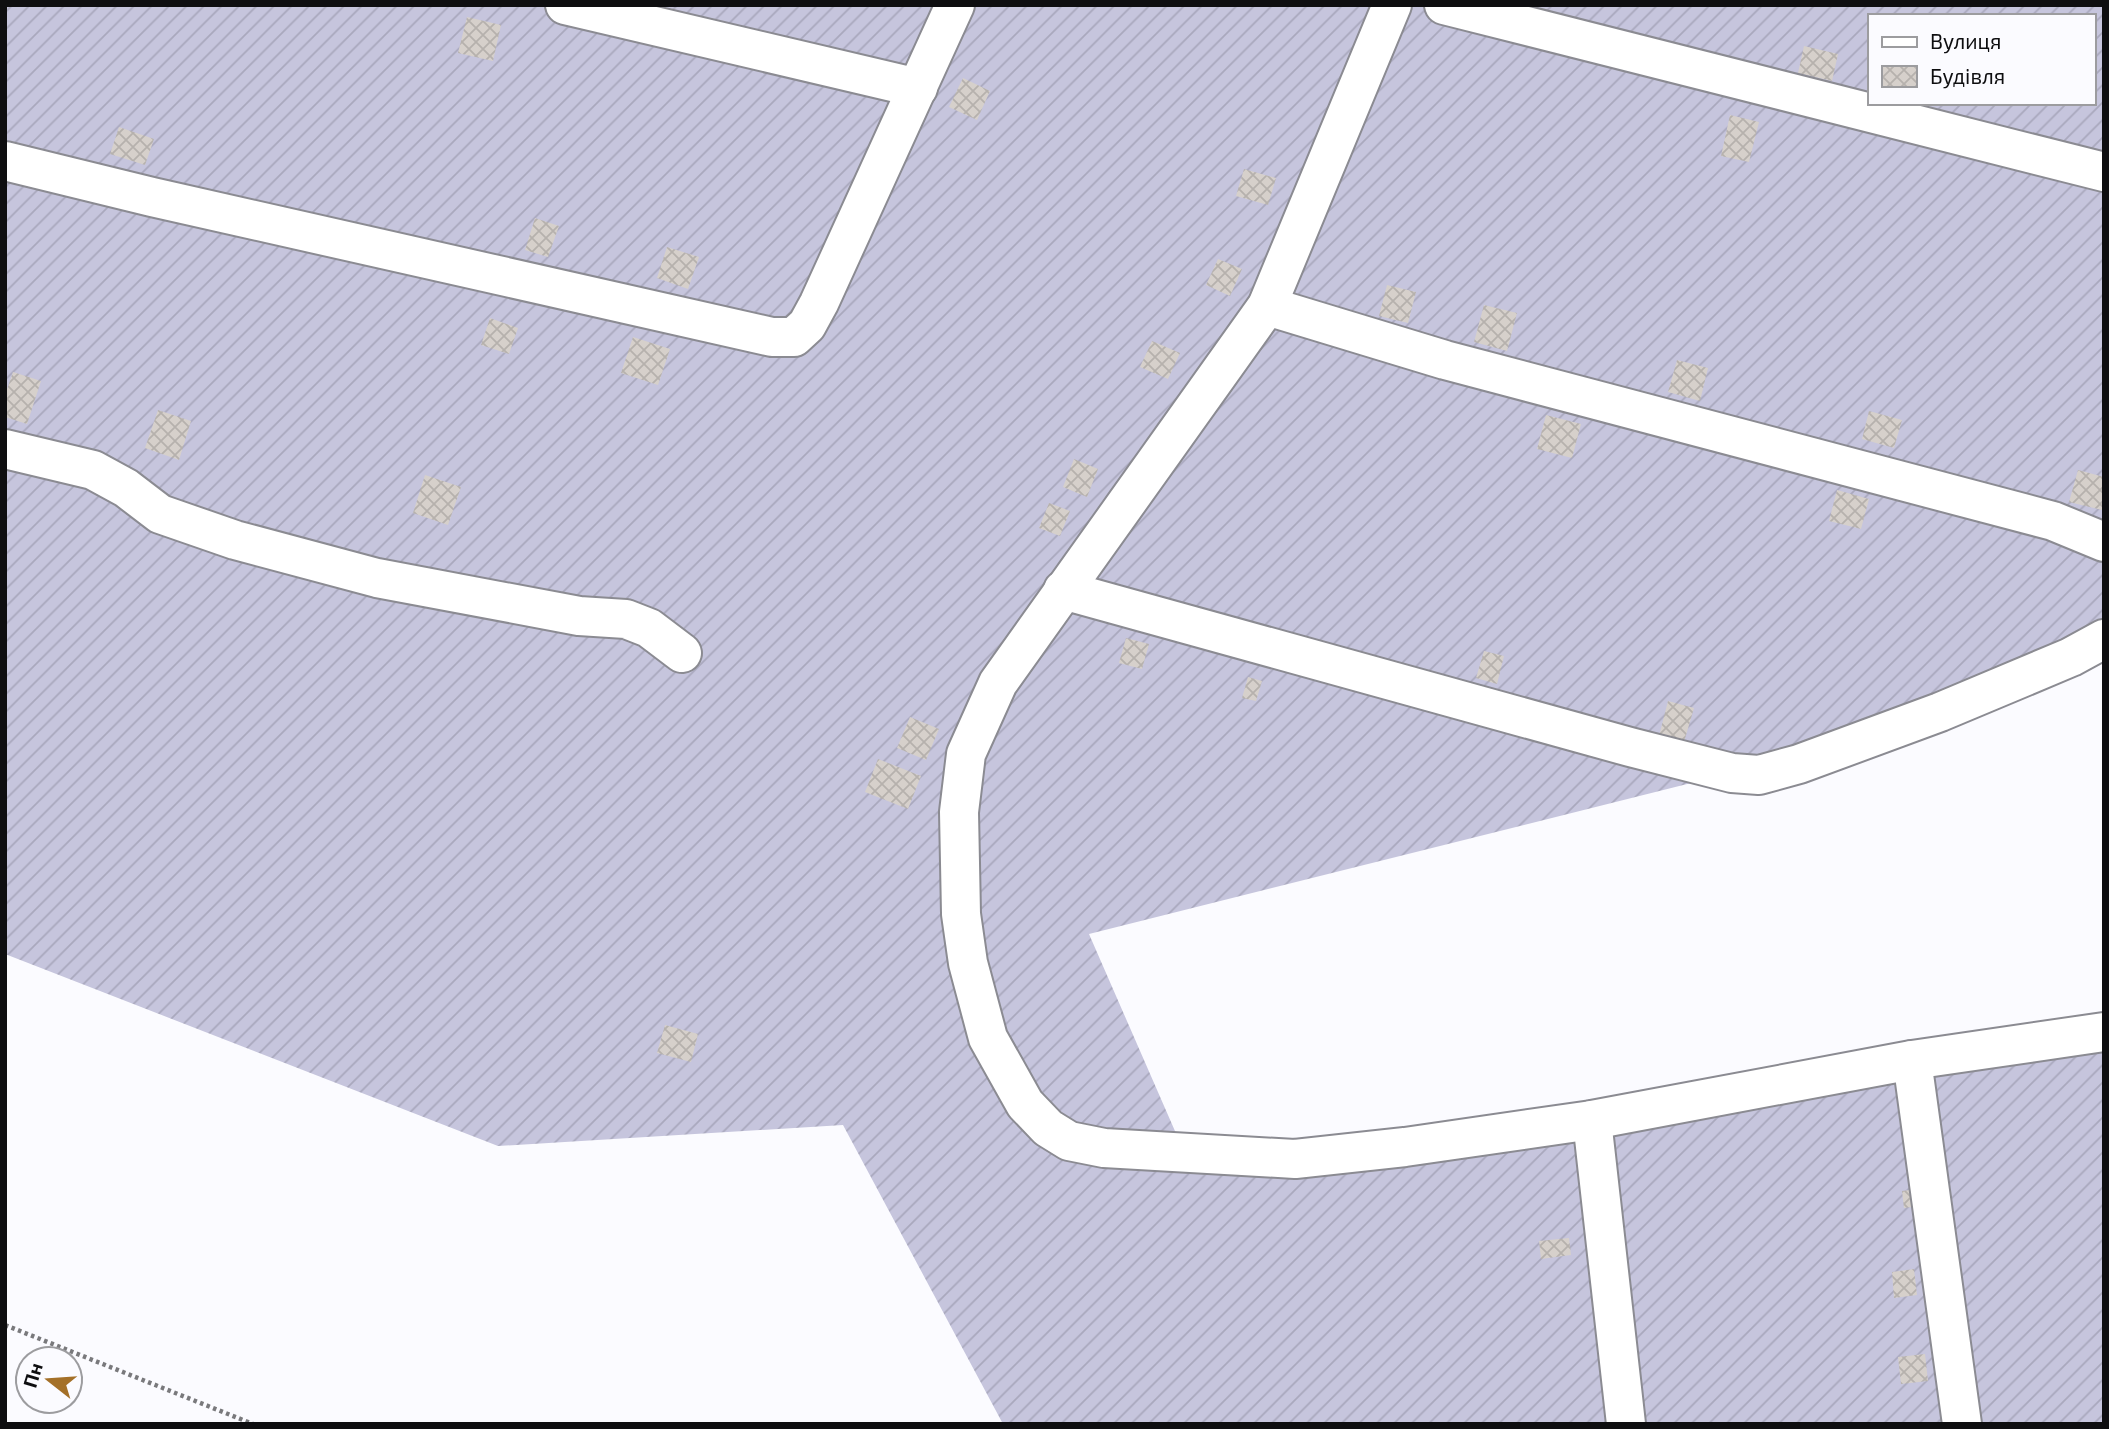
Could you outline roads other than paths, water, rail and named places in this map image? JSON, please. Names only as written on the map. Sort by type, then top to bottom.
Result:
[{"type":"lane","points":[[565,5],[918,88]]},
{"type":"lane","points":[[5,161],[152,197],[772,337],[794,337],[807,325],[813,314],[955,5]]},
{"type":"lane","points":[[1392,5],[1267,306],[998,683],[966,754],[959,812],[961,914],[968,963],[988,1038],[1025,1104],[1048,1128],[1069,1141],[1104,1148],[1295,1159],[1405,1147],[1592,1120],[1912,1060],[2104,1032]]},
{"type":"lane","points":[[1444,5],[2104,172]]},
{"type":"lane","points":[[1267,306],[1444,360],[2053,521],[2104,542]]},
{"type":"lane","points":[[5,449],[93,470],[126,488],[160,514],[235,540],[377,578],[579,616],[626,620],[649,628],[682,653]]},
{"type":"lane","points":[[1063,590],[1630,747],[1731,773],[1759,775],[1798,764],[1940,712],[2071,657],[2104,639]]},
{"type":"lane","points":[[1912,1060],[1962,1424]]},
{"type":"lane","points":[[1592,1120],[1626,1424]]}]
